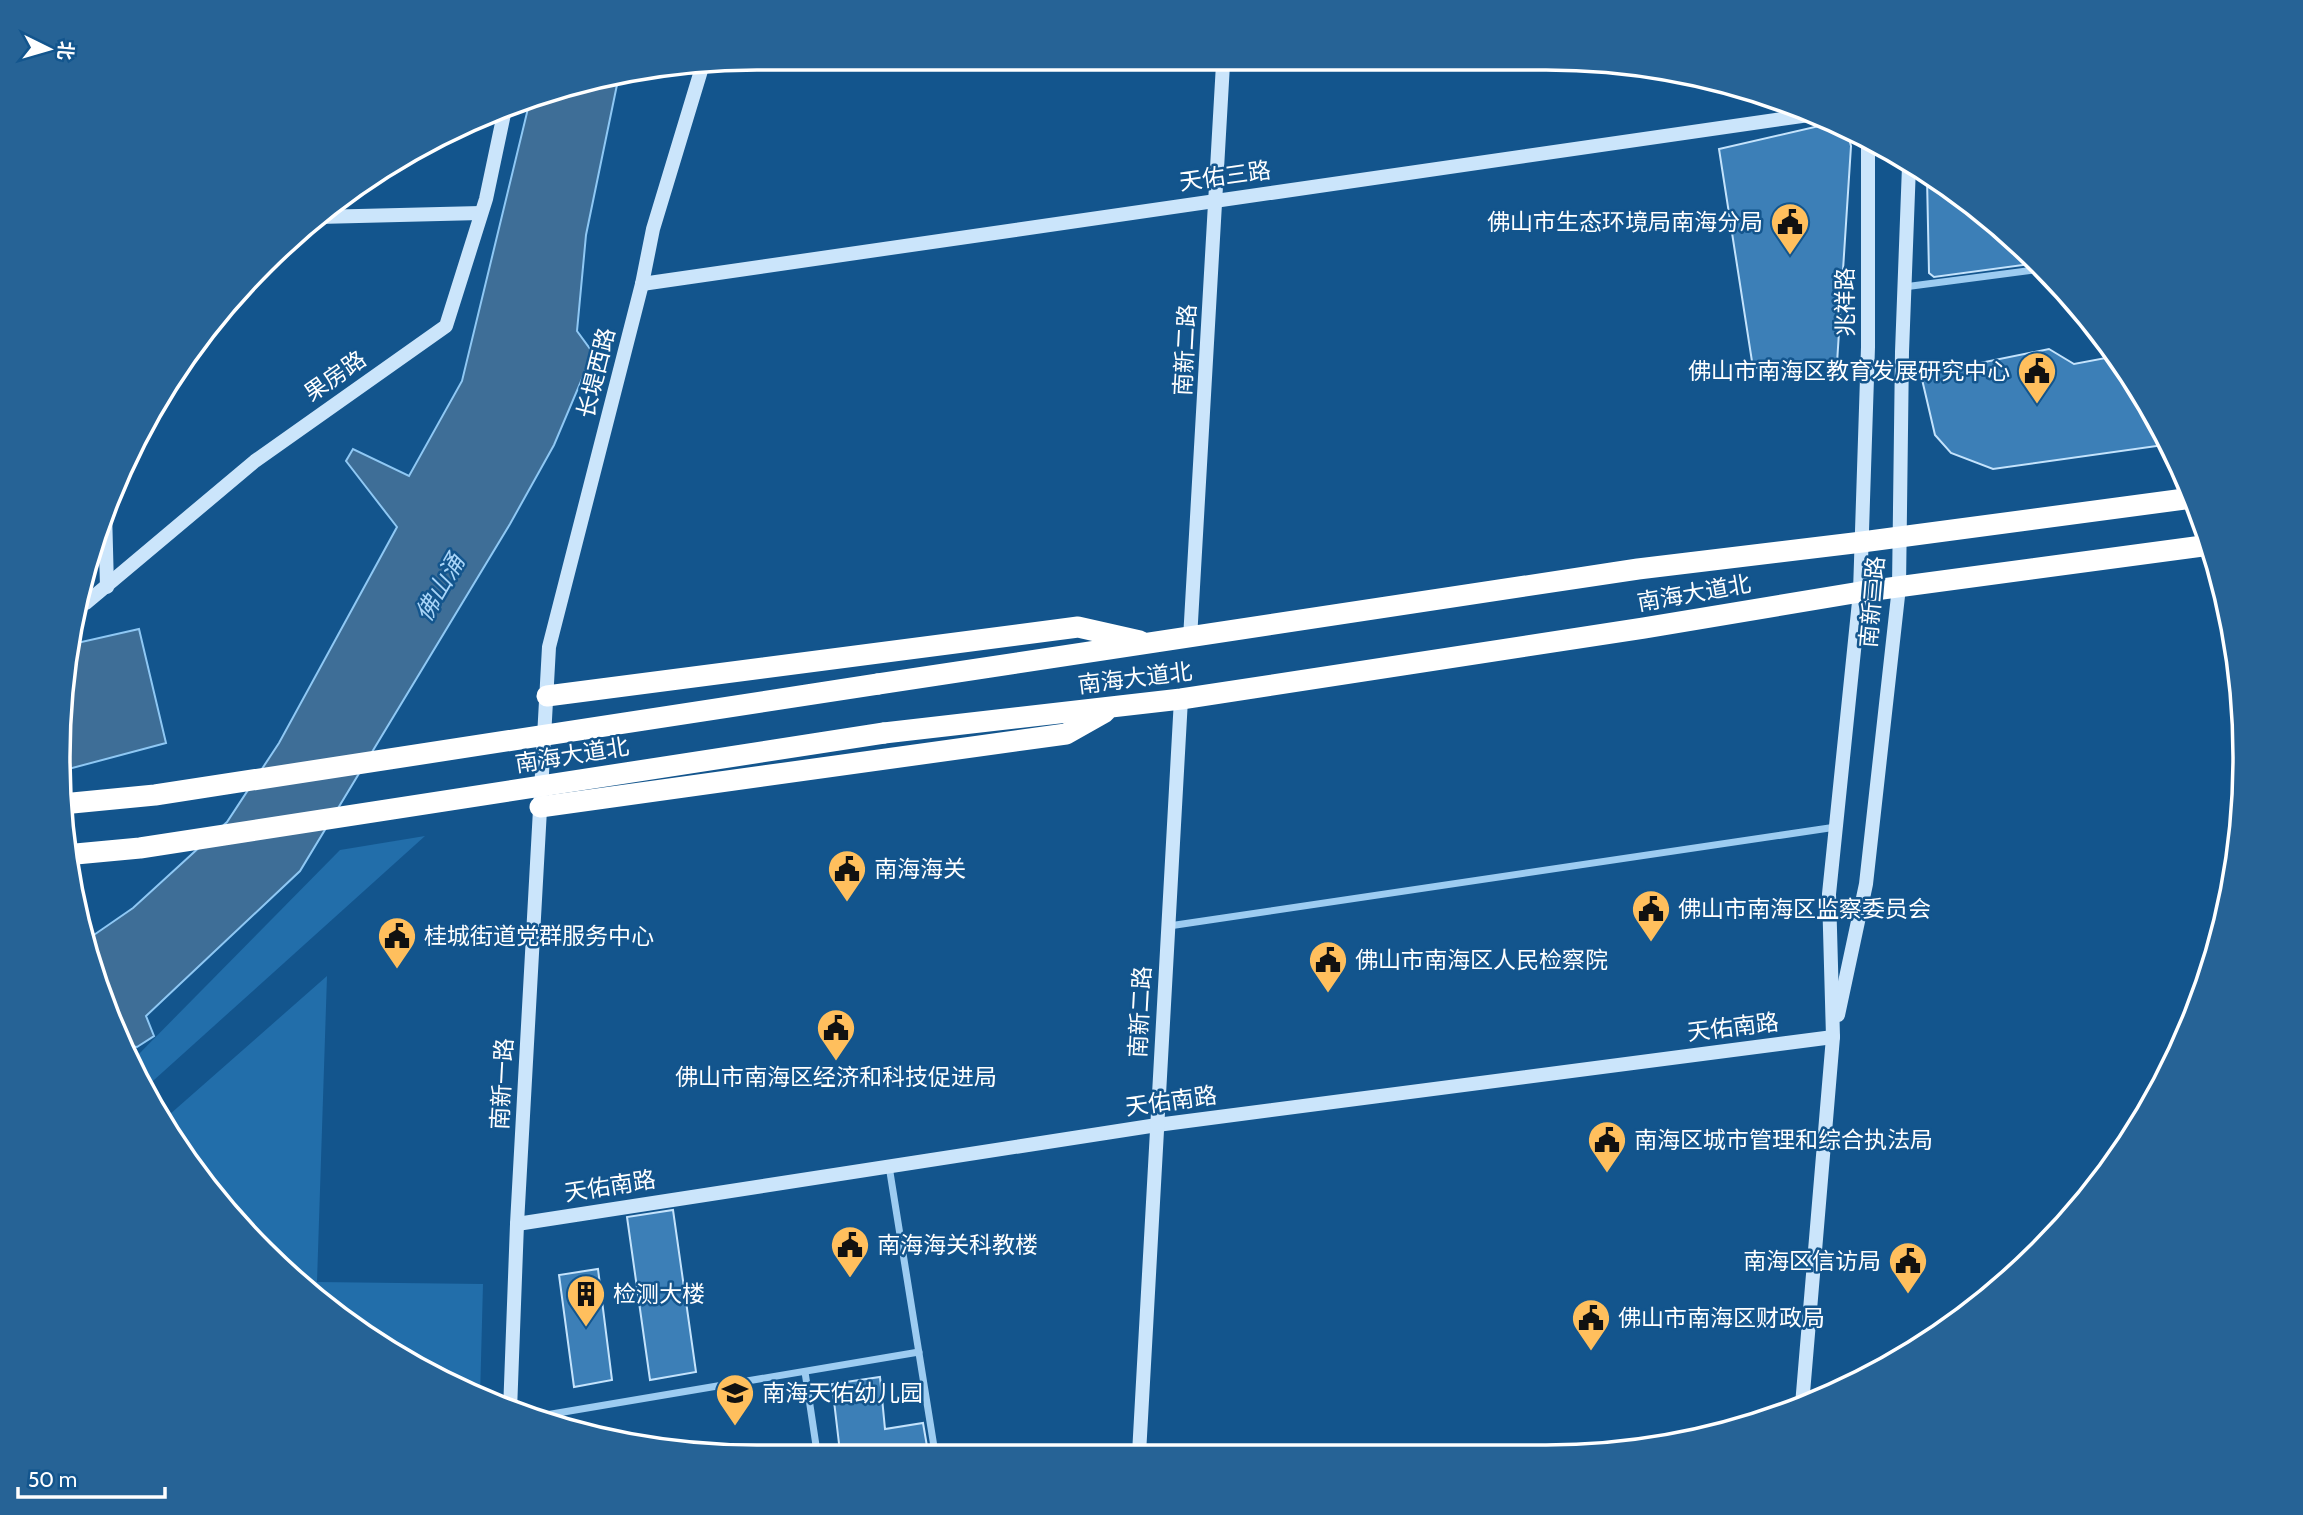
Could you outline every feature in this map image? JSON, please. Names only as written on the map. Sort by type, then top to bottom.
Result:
[{"type":"highway","name":"南海大道北","points":[[71,803],[155,795],[1637,569],[2183,499]]},
{"type":"highway","name":"南海大道北","points":[[77,854],[140,848],[884,733],[1181,699],[1860,592],[2200,546]]},
{"type":"highway","points":[[547,696],[1078,627],[1153,644]]},
{"type":"highway","points":[[540,807],[1066,734],[1113,707]]},
{"type":"street","name":"南新二路","points":[[1190,639],[1223,70]]},
{"type":"street","name":"长堤西路","points":[[542,761],[549,647],[642,284],[653,229],[700,72]]},
{"type":"street","name":"天佑三路","points":[[642,284],[1795,117]]},
{"type":"street","name":"果房路","points":[[88,601],[255,461],[446,326],[481,213],[503,119]]},
{"type":"street","name":"兆祥路","points":[[1860,592],[1868,347],[1868,151]]},
{"type":"street","name":"南新三路","points":[[1833,1037],[1866,884],[1899,587],[1909,174]]},
{"type":"street","points":[[332,218],[481,213]]},
{"type":"street","points":[[1904,287],[2031,270]]},
{"type":"street","points":[[106,538],[107,587]]},
{"type":"street","name":"南新三路","points":[[1803,1395],[1833,1037],[1829,894],[1860,592]]},
{"type":"street","name":"南新二路","points":[[1139,1445],[1181,699]]},
{"type":"street","name":"南新一路","points":[[510,1399],[517,1224],[542,761]]},
{"type":"street","points":[[1168,926],[1837,827]]},
{"type":"street","name":"天佑南路","points":[[517,1224],[1157,1125],[1833,1037]]},
{"type":"street","points":[[889,1166],[934,1445]]},
{"type":"street","points":[[553,1414],[919,1352]]},
{"type":"street","points":[[804,1372],[816,1445]]},
{"type":"shaded area","points":[[425,836],[152,1082],[138,1055],[340,850]]},
{"type":"shaded area","points":[[327,976],[317,1282],[483,1284],[480,1387],[414,1353],[376,1329],[304,1274],[271,1244],[241,1211],[212,1176],[170,1114]]},
{"type":"water","name":"佛山涌","points":[[617,84],[586,235],[577,331],[593,353],[554,445],[510,524],[300,871],[146,1016],[154,1036],[134,1046],[106,978],[93,935],[133,908],[227,822],[279,743],[397,527],[346,461],[353,449],[409,476],[462,381],[528,109]]},
{"type":"water","points":[[139,629],[166,743],[70,769],[71,713],[80,642]]},
{"type":"building","name":"佛山市生态环境局南海分局","points":[[1818,126],[1850,141],[1837,363],[1753,368],[1719,149]]},
{"type":"building","points":[[1927,186],[1964,212],[2025,265],[1934,277],[1929,273]]},
{"type":"building","name":"佛山市南海区教育发展研究中心","points":[[2049,349],[2074,364],[2104,358],[2158,446],[1993,469],[1951,453],[1935,435],[1921,375]]},
{"type":"building","points":[[673,1210],[696,1372],[650,1380],[627,1217]]},
{"type":"building","name":"检测大楼","points":[[598,1269],[612,1380],[574,1387],[559,1275]]},
{"type":"building","points":[[880,1377],[885,1429],[923,1423],[927,1445],[839,1445],[832,1384]]},
{"type":"place","name":"佛山市生态环境局南海分局","points":[[1790,256]]},
{"type":"place","name":"佛山市南海区教育发展研究中心","points":[[2037,405]]},
{"type":"place","name":"南海海关","points":[[847,903]]},
{"type":"place","name":"佛山市南海区监察委员会","points":[[1651,943]]},
{"type":"place","name":"桂城街道党群服务中心","points":[[397,970]]},
{"type":"place","name":"佛山市南海区人民检察院","points":[[1328,994]]},
{"type":"place","name":"佛山市南海区经济和科技促进局","points":[[836,1062]]},
{"type":"place","name":"南海区城市管理和综合执法局","points":[[1607,1174]]},
{"type":"place","name":"南海海关科教楼","points":[[850,1279]]},
{"type":"place","name":"南海区信访局","points":[[1908,1295]]},
{"type":"place","name":"检测大楼","points":[[586,1328]]},
{"type":"place","name":"佛山市南海区财政局","points":[[1591,1352]]},
{"type":"place","name":"南海天佑幼儿园","points":[[735,1427]]}]
